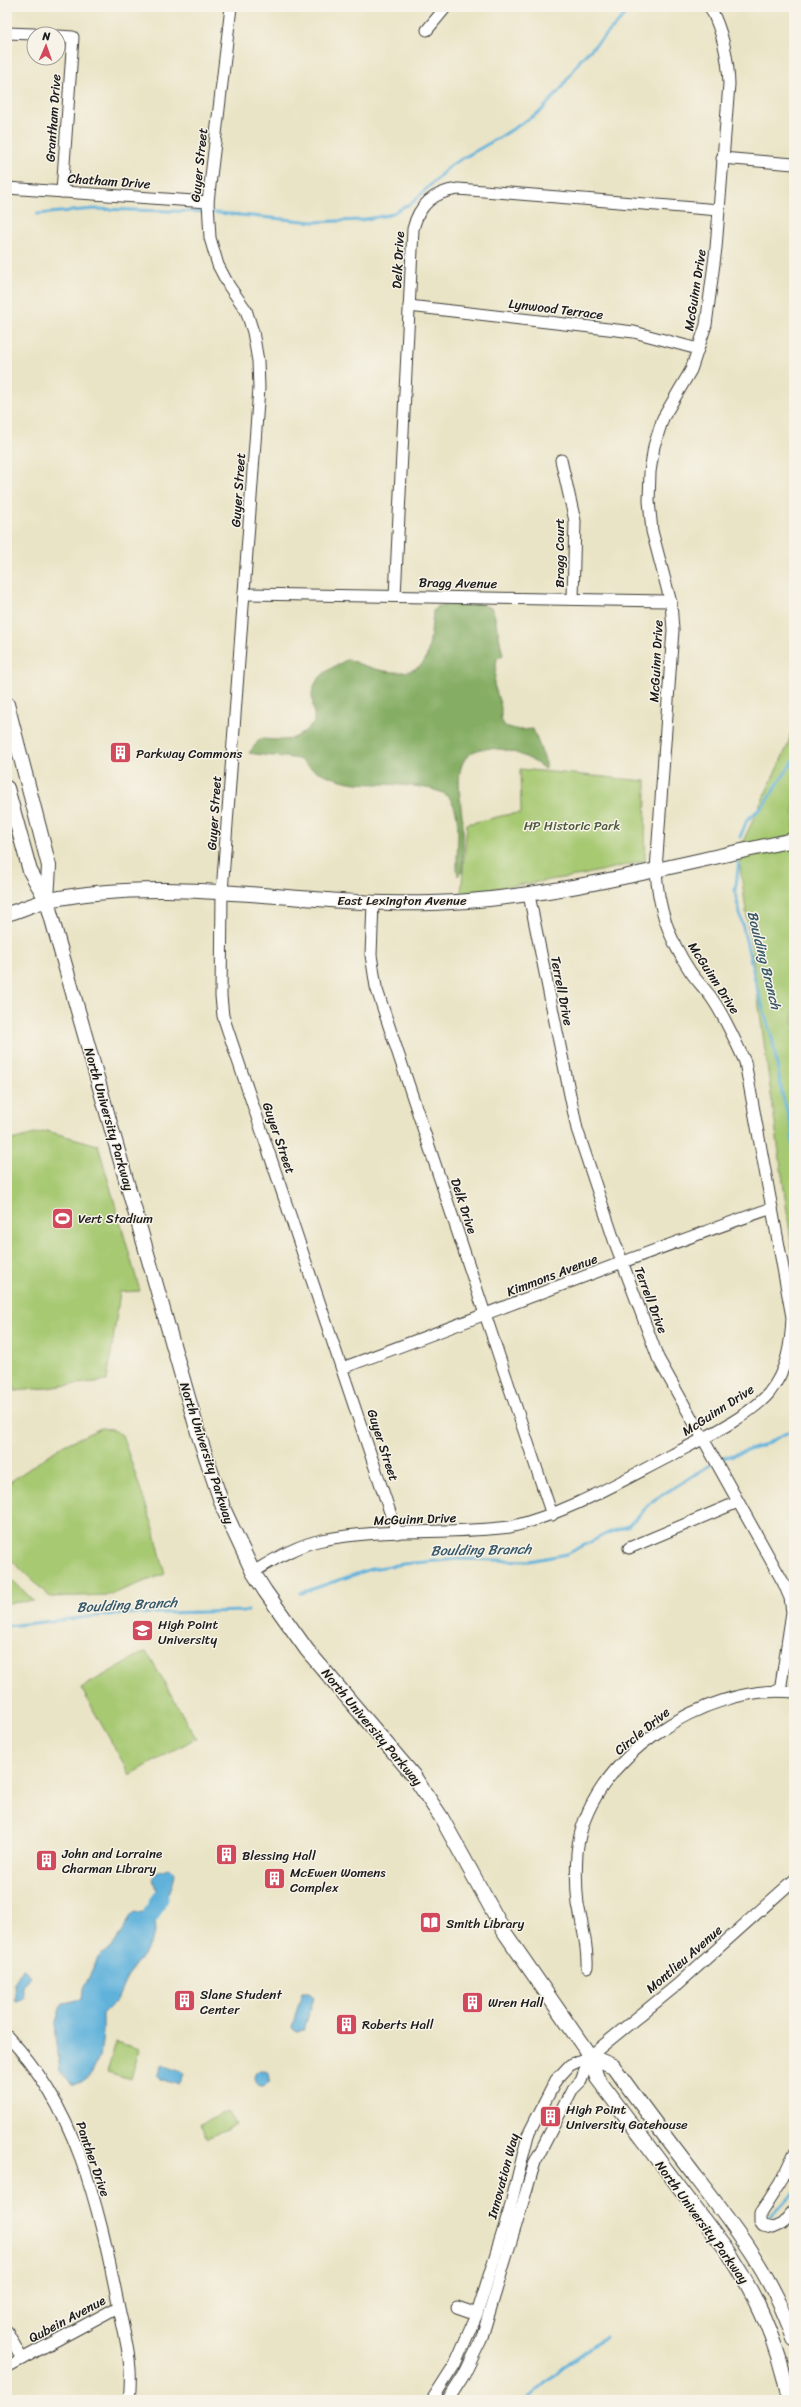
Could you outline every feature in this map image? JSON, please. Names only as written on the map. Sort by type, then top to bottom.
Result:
[{"type":"main road","name":"North University Parkway","points":[[7,704],[49,866],[46,901]]},
{"type":"main road","name":"North University Parkway","points":[[7,788],[30,870],[46,901],[199,1436],[224,1510],[253,1572],[307,1650],[413,1775],[441,1817],[505,1932],[590,2056],[597,2078],[723,2247],[743,2277],[772,2337],[781,2362],[789,2400]]},
{"type":"main road","name":"East Lexington Avenue","points":[[7,914],[46,901],[123,891],[222,892],[373,903],[454,902],[529,895],[656,870],[794,840]]},
{"type":"main road","name":"North University Parkway","points":[[590,2056],[613,2066],[739,2233],[766,2275],[782,2306],[794,2339]]},
{"type":"street","name":"Guyer Street","points":[[231,7],[208,202],[210,238],[218,265],[229,286],[246,310],[253,332],[258,361],[259,388],[222,892],[221,996],[223,1016],[397,1534]]},
{"type":"street","points":[[427,30],[446,7]]},
{"type":"street","name":"McGuinn Drive","points":[[253,1572],[280,1555],[321,1540],[397,1534],[489,1530],[524,1524],[552,1515],[574,1506],[702,1439],[758,1404],[777,1381],[788,1357],[792,1317],[745,1062],[728,1025],[711,997],[690,972],[672,938],[658,899],[656,870],[673,630],[671,603],[652,531],[649,502],[650,472],[654,446],[663,418],[691,370],[706,325],[719,210],[729,84],[728,60],[724,40],[710,7]]},
{"type":"street","points":[[7,32],[26,33]]},
{"type":"street","name":"Grantham Drive","points":[[62,192],[73,37],[66,37]]},
{"type":"street","points":[[722,158],[794,164]]},
{"type":"street","name":"Chatham Drive","points":[[7,188],[208,202]]},
{"type":"street","name":"Delk Drive","points":[[395,596],[409,306],[415,220],[427,201],[446,191],[458,189],[719,210]]},
{"type":"street","name":"Lynwood Terrace","points":[[409,306],[634,332],[698,349]]},
{"type":"street","name":"Bragg Court","points":[[561,460],[575,521],[573,599]]},
{"type":"street","name":"Bragg Avenue","points":[[244,594],[668,601],[671,603]]},
{"type":"street","name":"Terrell Drive","points":[[529,895],[577,1129],[622,1263],[658,1358],[790,1598],[791,1622],[780,1691]]},
{"type":"street","name":"Delk Drive","points":[[373,903],[371,955],[376,987],[552,1515]]},
{"type":"street","name":"Kimmons Avenue","points":[[342,1368],[485,1316],[673,1242],[772,1208]]},
{"type":"street","points":[[629,1548],[738,1502]]},
{"type":"street","name":"Circle Drive","points":[[587,1967],[588,1952],[578,1903],[578,1852],[589,1813],[601,1791],[615,1771],[633,1753],[681,1717],[730,1697],[754,1692],[794,1692]]},
{"type":"street","name":"Montlieu Avenue","points":[[590,2056],[676,1985],[794,1880]]},
{"type":"street","name":"Panther Drive","points":[[7,2036],[46,2086],[75,2143],[106,2247],[118,2307]]},
{"type":"street","name":"Innovation Way","points":[[432,2400],[455,2364],[477,2314],[509,2212],[528,2135],[556,2080],[570,2065],[590,2056]]},
{"type":"street","name":"Innovation Way","points":[[448,2400],[464,2375],[481,2340],[508,2260],[535,2162],[548,2133],[572,2090],[581,2081],[590,2056]]},
{"type":"street","points":[[794,2154],[780,2183],[762,2210],[760,2222],[763,2226],[773,2228],[782,2224],[794,2210]]},
{"type":"street","points":[[118,2307],[130,2354],[132,2380],[129,2400]]},
{"type":"street","name":"Qubein Avenue","points":[[7,2367],[118,2307]]},
{"type":"street","points":[[457,2307],[477,2314]]},
{"type":"street","points":[[7,2331],[22,2359]]},
{"type":"green space","points":[[478,603],[491,608],[494,613],[503,655],[497,658],[494,684],[501,707],[501,720],[505,726],[519,730],[533,729],[546,763],[546,769],[516,753],[498,749],[481,749],[470,754],[463,762],[459,786],[463,826],[462,872],[458,876],[457,818],[451,800],[445,794],[422,787],[345,781],[311,768],[298,759],[249,753],[260,739],[284,740],[294,738],[314,723],[313,688],[325,672],[348,659],[366,666],[387,671],[408,671],[417,668],[424,662],[428,652],[433,611],[438,606]]},
{"type":"green space","points":[[794,719],[794,1263],[738,852],[788,745]]},
{"type":"green space","name":"HP Historic Park","points":[[520,769],[646,781],[645,861],[582,875],[461,894],[467,824],[510,814],[521,813]]},
{"type":"green space","name":"Vert Stadium","points":[[47,1131],[98,1145],[140,1291],[120,1292],[107,1381],[15,1391],[15,1386],[7,1379],[7,1141]]},
{"type":"green space","points":[[101,1428],[112,1429],[122,1435],[154,1529],[165,1574],[109,1595],[50,1597],[7,1556],[7,1484],[62,1446]]},
{"type":"green space","points":[[7,1575],[34,1601],[7,1603]]},
{"type":"green space","points":[[146,1651],[196,1738],[130,1775],[81,1688]]},
{"type":"green space","points":[[116,2042],[139,2049],[131,2079],[107,2072]]},
{"type":"green space","points":[[228,2111],[235,2125],[208,2138],[201,2124]]},
{"type":"water","points":[[168,1868],[175,1873],[173,1884],[167,1895],[162,1899],[158,1897],[153,1879],[157,1872]]},
{"type":"water","points":[[143,1912],[155,1919],[156,1933],[143,1955],[127,1977],[117,2000],[103,2014],[102,2045],[96,2066],[90,2075],[83,2081],[73,2085],[60,2071],[55,2026],[60,2008],[64,2003],[82,1999],[83,1989],[99,1957],[115,1943],[132,1914]]},
{"type":"water","points":[[23,1968],[30,1976],[22,1986],[24,1998],[15,2002],[14,1983]]},
{"type":"water","points":[[302,1993],[309,1993],[314,1997],[304,2030],[297,2031],[292,2027]]},
{"type":"water","points":[[164,2066],[184,2074],[179,2085],[160,2079],[157,2076],[161,2067]]},
{"type":"water","points":[[262,2070],[269,2075],[270,2078],[265,2085],[262,2086],[255,2081],[254,2078],[259,2071]]},
{"type":"waterway","points":[[37,214],[94,209],[207,212],[314,222],[361,220],[389,215],[413,202],[451,165],[502,136],[541,111],[560,90],[581,59],[620,21],[629,7]]},
{"type":"waterway","name":"Boulding Branch","points":[[740,837],[747,820],[763,806],[794,760]]},
{"type":"waterway","name":"Boulding Branch","points":[[739,861],[735,892],[756,984],[773,1042],[782,1094],[792,1128],[794,1158]]},
{"type":"waterway","name":"Boulding Branch","points":[[723,1458],[762,1446],[794,1429]]},
{"type":"waterway","name":"Boulding Branch","points":[[301,1593],[371,1569],[403,1564],[459,1559],[530,1561],[567,1554],[606,1534],[628,1526],[654,1500],[710,1465]]},
{"type":"waterway","name":"Boulding Branch","points":[[7,1626],[116,1614],[248,1611]]},
{"type":"waterway","points":[[151,1915],[160,1898]]},
{"type":"waterway","points":[[769,2219],[794,2192]]},
{"type":"waterway","points":[[526,2400],[563,2367],[605,2337]]},
{"type":"place","name":"Parkway Commons","points":[[120,753]]},
{"type":"place","name":"Vert Stadium","points":[[63,1218]]},
{"type":"place","name":"High Point University","points":[[142,1631]]},
{"type":"place","name":"Blessing Hall","points":[[226,1855]]},
{"type":"place","name":"John and Lorraine Charman Library","points":[[46,1860]]},
{"type":"place","name":"McEwen Womens Complex","points":[[275,1879]]},
{"type":"place","name":"Smith Library","points":[[431,1923]]},
{"type":"place","name":"Slane Student Center","points":[[185,2001]]},
{"type":"place","name":"Wren Hall","points":[[473,2002]]},
{"type":"place","name":"Roberts Hall","points":[[347,2024]]},
{"type":"place","name":"High Point University Gatehouse","points":[[550,2116]]}]
